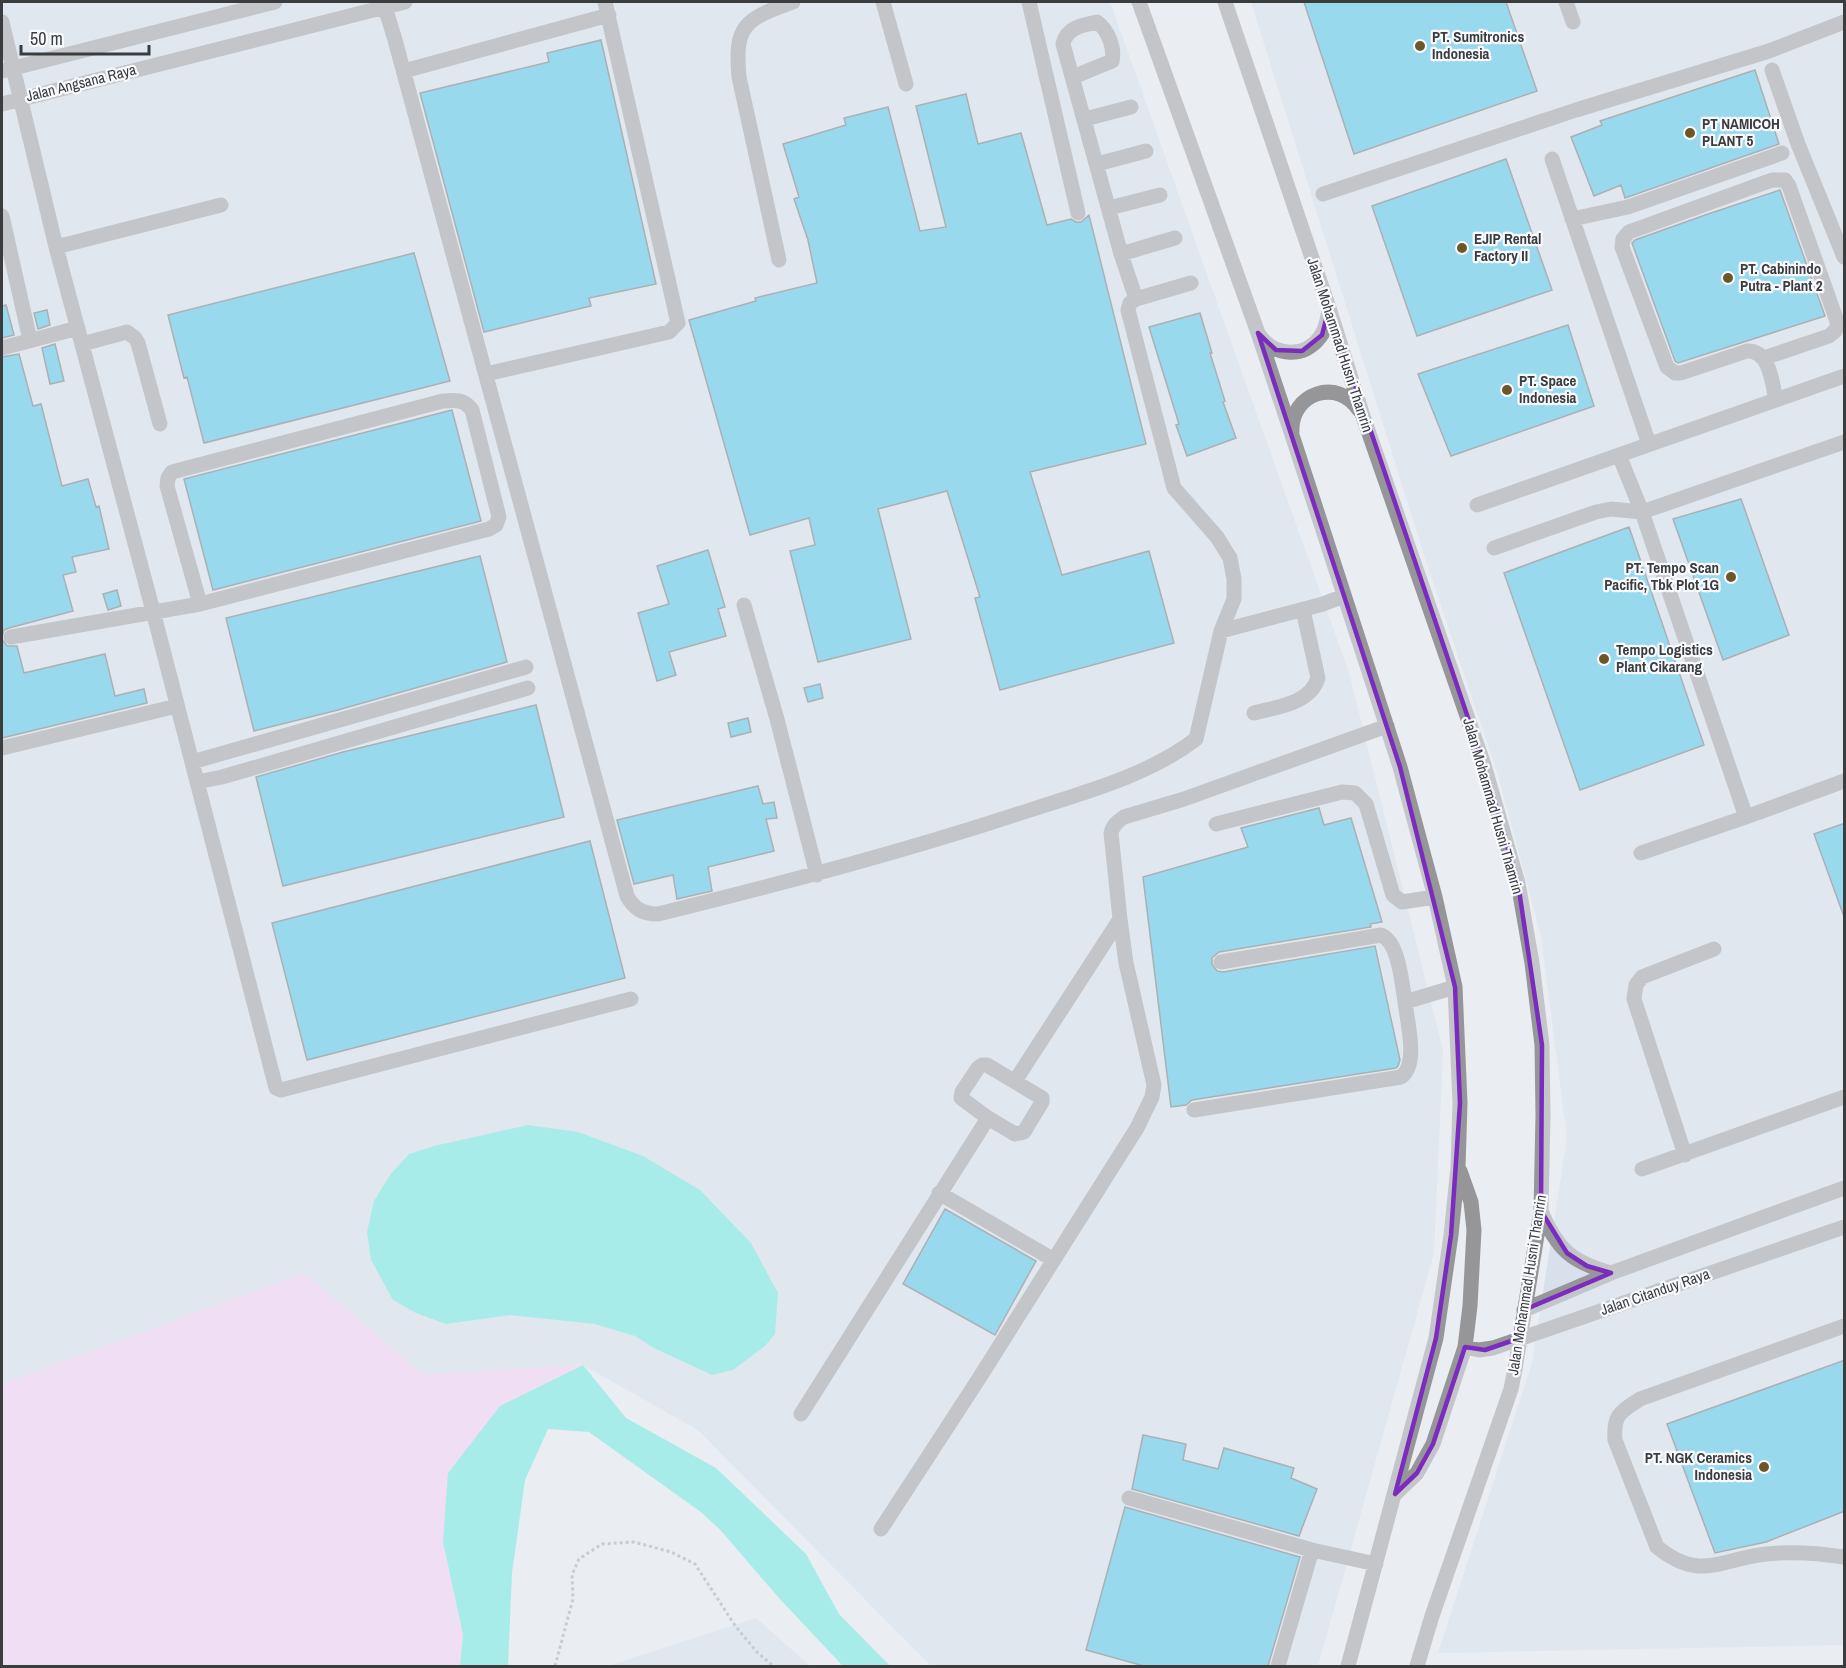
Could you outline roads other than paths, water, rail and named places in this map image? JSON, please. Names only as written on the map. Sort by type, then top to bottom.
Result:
[{"type":"street","name":"Jalan Angsana Raya","points":[[8,69],[275,2]]},
{"type":"street","name":"Jalan Angsana Raya","points":[[2,104],[405,2]]},
{"type":"street","points":[[779,261],[736,55],[742,30],[755,18],[793,2]]},
{"type":"street","points":[[883,2],[906,84]]},
{"type":"street","points":[[1029,2],[1078,213]]},
{"type":"street","points":[[1139,2],[1258,333],[1388,726],[1416,822],[1455,987],[1460,1103],[1458,1167],[1436,1338],[1348,1666]]},
{"type":"street","name":"Jalan Mohammad Husni Thamrin","points":[[1225,2],[1329,308],[1363,416],[1484,765],[1518,883],[1532,963],[1542,1045],[1541,1211],[1511,1389],[1432,1616],[1417,1666]]},
{"type":"street","points":[[1566,2],[1573,22]]},
{"type":"street","points":[[385,7],[627,896],[632,905],[648,914],[658,914],[817,875],[962,833],[1095,789],[1143,769],[1184,748],[1196,739],[1200,730],[1221,631],[1234,599],[1234,579],[1230,558],[1217,537],[1174,488],[1128,310],[1130,303],[1136,299],[1191,283]]},
{"type":"street","points":[[404,72],[607,8],[678,323],[669,332],[486,374]]},
{"type":"street","points":[[2,22],[8,69],[19,99],[277,1089],[293,1087],[631,999]]},
{"type":"street","points":[[1323,194],[1576,110],[1769,51],[1845,22]]},
{"type":"street","points":[[1772,70],[1798,144],[1845,257]]},
{"type":"street","points":[[1073,77],[1121,254],[1136,299]]},
{"type":"street","points":[[1085,119],[1131,107]]},
{"type":"street","points":[[1097,164],[1146,151]]},
{"type":"street","points":[[1572,219],[1628,207],[1782,153]]},
{"type":"street","points":[[1552,159],[1649,444]]},
{"type":"street","points":[[1764,358],[1829,336],[1838,324],[1785,180],[1772,180],[1629,232],[1624,236],[1622,247],[1666,368],[1675,373],[1681,373],[1753,351],[1764,358],[1776,400]]},
{"type":"street","points":[[1109,208],[1160,195]]},
{"type":"street","points":[[56,247],[221,205]]},
{"type":"street","points":[[2,216],[30,340]]},
{"type":"street","points":[[1121,254],[1175,238]]},
{"type":"street","points":[[1258,333],[1265,343],[1276,350],[1289,353],[1302,351],[1313,345],[1322,335],[1327,323],[1329,308]]},
{"type":"street","points":[[2,348],[78,328]]},
{"type":"street","points":[[82,344],[127,332],[135,338],[160,424]]},
{"type":"street","points":[[1477,505],[1845,376]]},
{"type":"street","points":[[1293,438],[1292,423],[1298,408],[1310,397],[1325,392],[1341,394],[1354,402],[1363,416]]},
{"type":"street","points":[[11,637],[200,604],[489,529],[496,525],[499,517],[472,410],[460,400],[443,401],[172,471],[167,486],[200,604]]},
{"type":"street","points":[[1494,548],[1596,512],[1611,509],[1642,512],[1845,442]]},
{"type":"street","points":[[1619,455],[1642,512],[1746,817]]},
{"type":"street","points":[[1221,631],[1303,610],[1344,596]]},
{"type":"street","points":[[744,605],[777,719],[817,875]]},
{"type":"street","points":[[1254,713],[1291,704],[1312,691],[1317,683],[1318,678],[1303,610]]},
{"type":"street","points":[[192,762],[526,667]]},
{"type":"street","points":[[197,782],[222,777],[528,688]]},
{"type":"street","points":[[2,748],[177,706]]},
{"type":"street","points":[[882,1529],[1137,1128],[1152,1096],[1154,1085],[1126,963],[1111,833],[1114,824],[1124,817],[1184,799],[1388,726]]},
{"type":"street","points":[[1641,853],[1845,781]]},
{"type":"street","points":[[1215,824],[1342,792],[1352,792],[1362,798],[1366,804],[1393,895],[1402,902],[1435,897]]},
{"type":"street","points":[[1015,1081],[1120,920]]},
{"type":"street","points":[[1194,1110],[1401,1077],[1409,1070],[1411,1058],[1405,1002],[1394,948],[1390,940],[1381,935],[1221,962]]},
{"type":"street","points":[[1684,1155],[1634,999],[1636,985],[1642,977],[1714,949]]},
{"type":"street","points":[[1405,1002],[1455,987]]},
{"type":"street","points":[[987,1065],[1042,1098],[1042,1102],[1024,1132],[1015,1134],[988,1118],[961,1098],[962,1092],[978,1068],[987,1065]]},
{"type":"street","points":[[1642,1169],[1845,1097]]},
{"type":"street","points":[[801,1414],[988,1118]]},
{"type":"street","points":[[1395,1494],[1417,1473],[1433,1444],[1465,1347],[1470,1306],[1474,1230],[1471,1203],[1458,1167]]},
{"type":"street","name":"Jalan Citanduy Raya","points":[[1524,1310],[1611,1273],[1845,1188]]},
{"type":"street","points":[[939,1193],[1054,1260]]},
{"type":"street","points":[[1541,1211],[1551,1234],[1567,1252],[1587,1266],[1611,1273]]},
{"type":"street","name":"Jalan Citanduy Raya","points":[[1465,1347],[1485,1350],[1845,1227]]},
{"type":"street","points":[[1845,1326],[1640,1399],[1619,1414],[1614,1428],[1615,1440],[1657,1547],[1672,1559],[1700,1567],[1764,1554],[1817,1552],[1845,1557]]},
{"type":"street","points":[[1130,1498],[1312,1550],[1376,1564]]},
{"type":"street","points":[[1278,1666],[1312,1550]]},
{"type":"waterway","points":[[636,1441],[667,1460],[738,1526],[863,1666]]},
{"type":"place","name":"PT. Sumitronics Indonesia","points":[[1420,46]]},
{"type":"place","name":"PT NAMICOH PLANT 5","points":[[1690,133]]},
{"type":"place","name":"EJIP Rental Factory II","points":[[1462,248]]},
{"type":"place","name":"PT. Cabinindo Putra - Plant 2","points":[[1728,278]]},
{"type":"place","name":"PT. Space Indonesia","points":[[1507,390]]},
{"type":"place","name":"PT. Tempo Scan Pacific, Tbk Plot 1G","points":[[1731,577]]},
{"type":"place","name":"Tempo Logistics Plant Cikarang","points":[[1604,659]]},
{"type":"place","name":"PT. NGK Ceramics Indonesia","points":[[1764,1467]]}]
